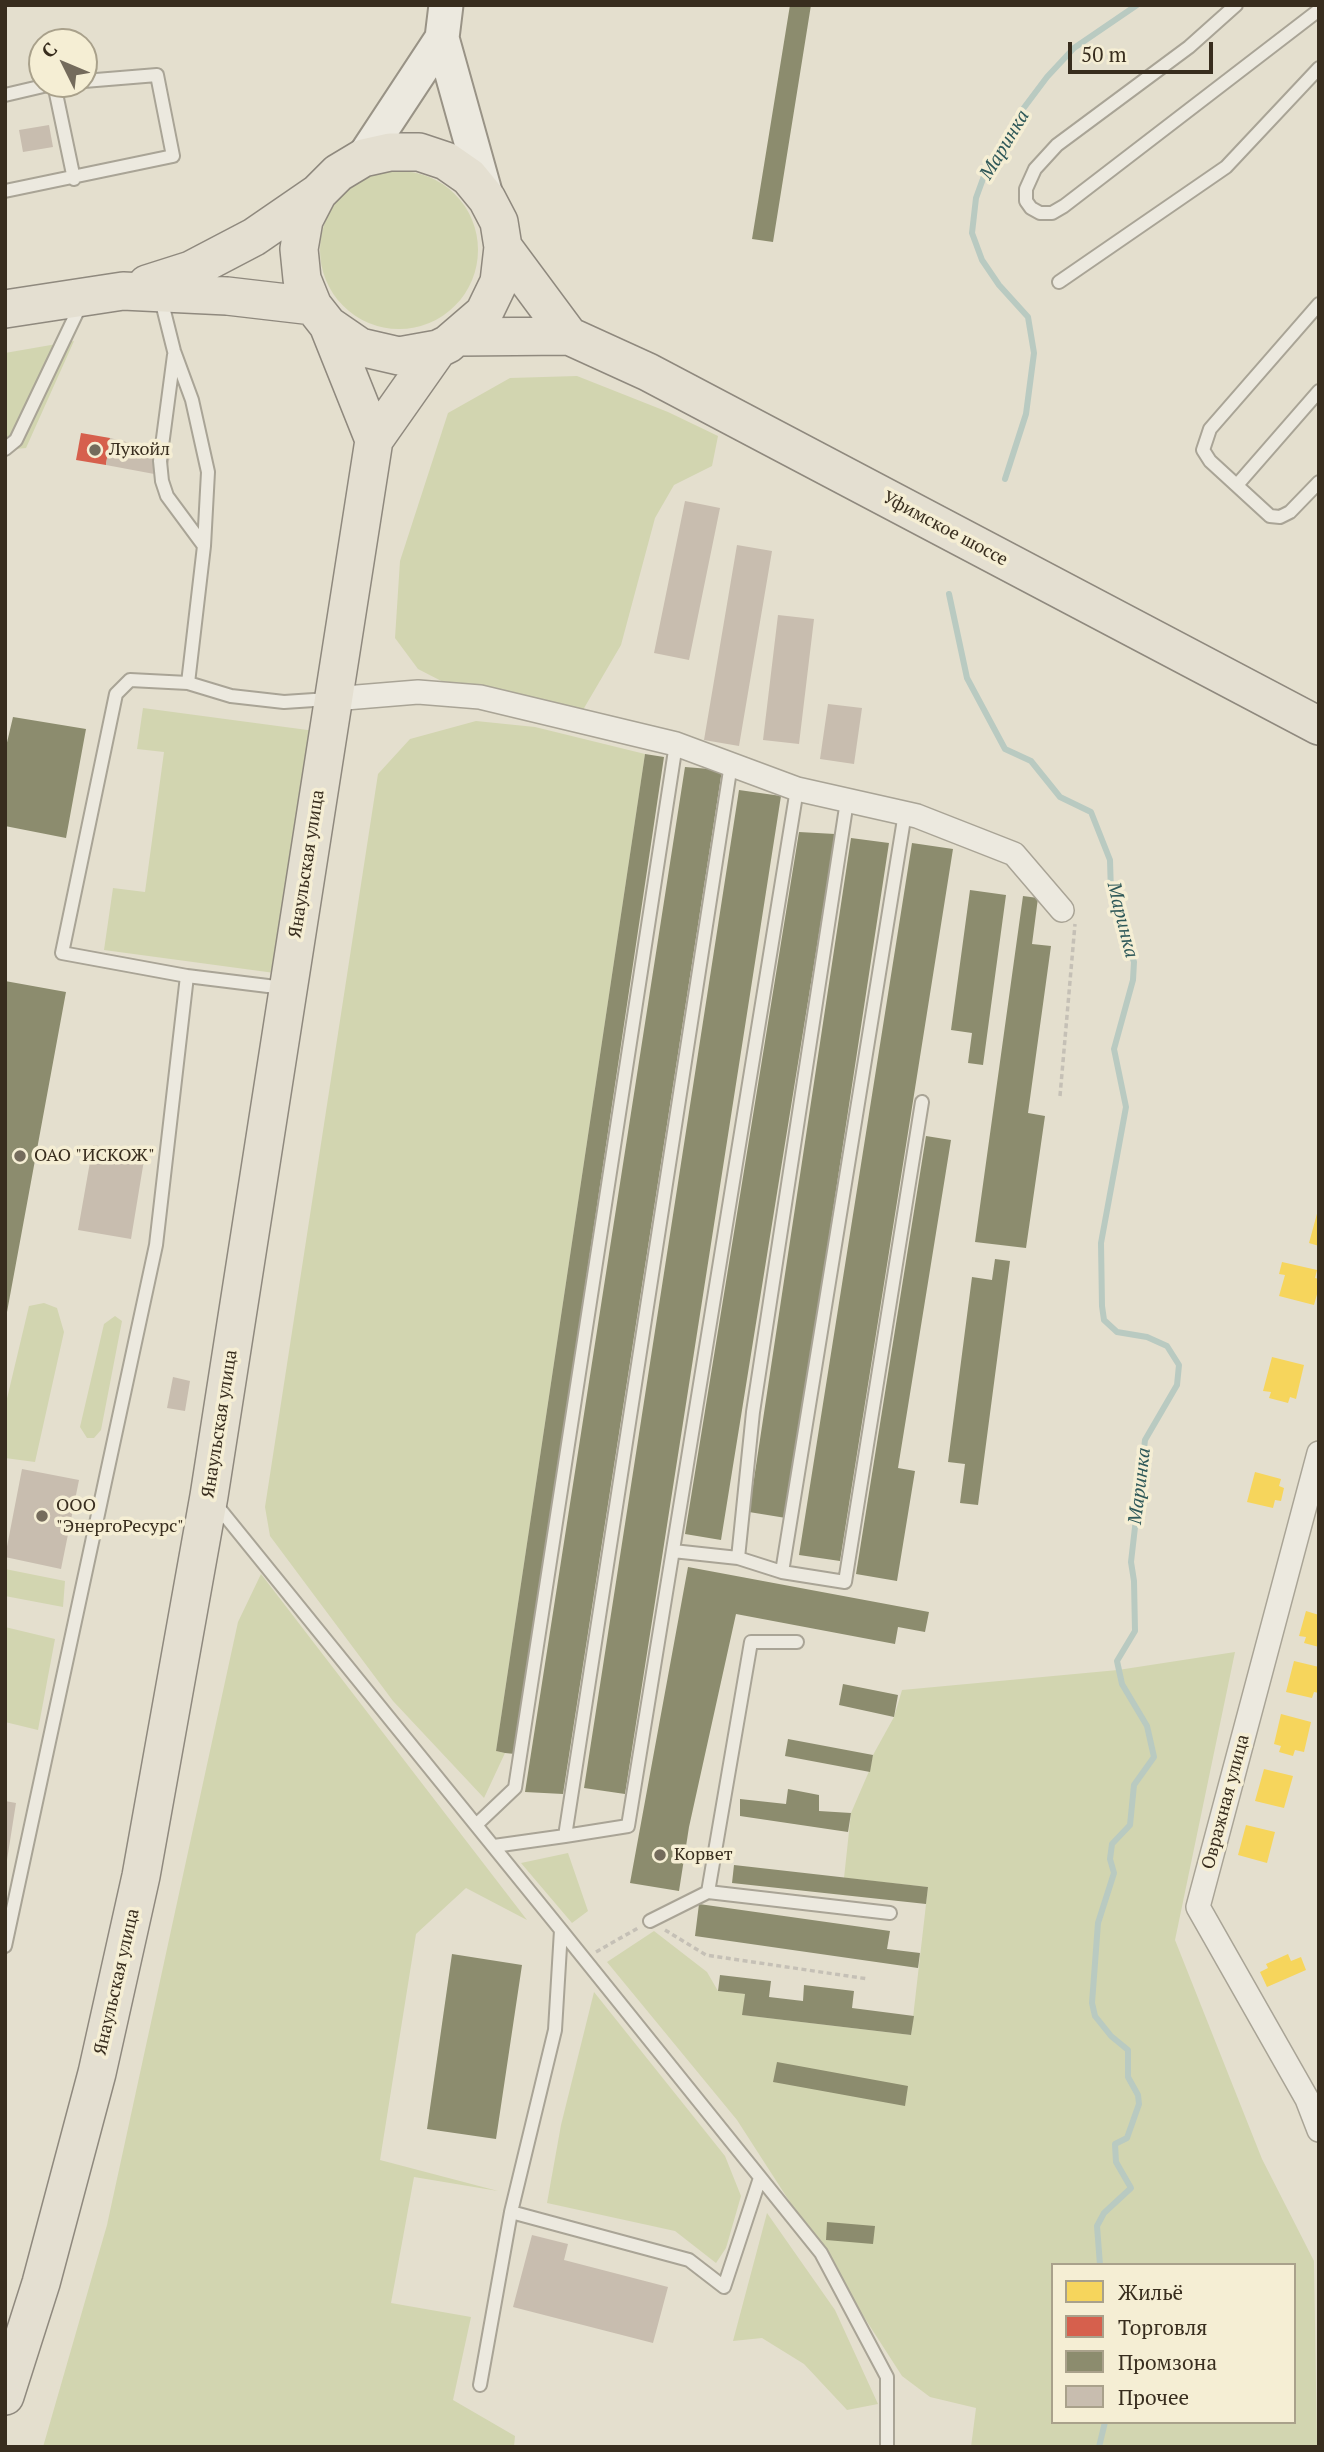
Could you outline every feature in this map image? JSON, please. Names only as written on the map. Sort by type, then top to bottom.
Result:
[{"type":"main road","points":[[318,193],[304,220],[299,249],[302,279],[321,316],[374,440],[448,343],[484,313],[499,282],[503,247],[499,222],[488,199],[442,38],[446,5]]},
{"type":"main road","points":[[363,159],[442,38]]},
{"type":"main road","points":[[123,291],[191,270],[254,237],[318,193],[338,173],[363,159],[390,152],[419,152],[437,158],[469,177],[488,199]]},
{"type":"main road","points":[[503,247],[569,337]]},
{"type":"main road","points":[[5,309],[123,291],[159,292],[321,316],[360,347],[399,356],[448,343],[569,337]]},
{"type":"main road","name":"Уфимское шоссе","points":[[569,337],[648,372],[1319,726]]},
{"type":"main road","name":"Янаульская улица","points":[[5,2396],[41,2283],[112,2007],[141,1876],[209,1496],[374,440]]},
{"type":"street","points":[[333,699],[418,692],[481,697],[676,744],[797,789],[905,813],[1014,854],[1062,910]]},
{"type":"street","name":"Овражная улица","points":[[1319,1453],[1198,1907],[1307,2099],[1319,2130]]},
{"type":"lane","points":[[1236,5],[1189,47],[1057,145],[1035,169],[1026,189],[1026,201],[1031,208],[1040,213],[1052,213],[1064,206],[1319,10]]},
{"type":"lane","points":[[1059,282],[1226,167],[1319,68]]},
{"type":"lane","points":[[5,191],[173,156],[157,75],[98,80]]},
{"type":"lane","points":[[5,95],[28,90]]},
{"type":"lane","points":[[56,98],[74,178]]},
{"type":"lane","points":[[159,292],[174,351],[192,400],[208,472],[204,546],[188,683]]},
{"type":"lane","points":[[5,449],[16,440],[85,296]]},
{"type":"lane","points":[[1319,304],[1210,429],[1203,450],[1210,461],[1270,516],[1280,517],[1290,512],[1319,482]]},
{"type":"lane","points":[[174,351],[160,461],[162,481],[167,496],[204,546]]},
{"type":"lane","points":[[1237,485],[1319,391]]},
{"type":"lane","points":[[288,989],[187,976],[62,953],[116,694],[130,680],[188,683],[231,696],[284,702],[333,699]]},
{"type":"lane","points":[[476,1825],[514,1788],[676,744]]},
{"type":"lane","points":[[565,1836],[732,764]]},
{"type":"lane","points":[[494,1846],[628,1826],[797,789]]},
{"type":"lane","points":[[738,1558],[753,1412],[847,801]]},
{"type":"lane","points":[[782,1572],[905,813]]},
{"type":"lane","points":[[5,1946],[156,1245],[187,976]]},
{"type":"lane","points":[[673,1551],[738,1558],[782,1572],[845,1582],[922,1102]]},
{"type":"lane","points":[[209,1496],[821,2253],[887,2376],[887,2447]]},
{"type":"lane","points":[[708,1892],[751,1642],[797,1643]]},
{"type":"lane","points":[[650,1921],[708,1892],[890,1913]]},
{"type":"lane","points":[[480,2385],[512,2212],[555,2030],[561,1930]]},
{"type":"lane","points":[[512,2212],[689,2260],[724,2287],[760,2178]]},
{"type":"path","points":[[1060,1096],[1075,924],[1062,910]]},
{"type":"path","points":[[584,1959],[650,1921],[706,1955],[868,1979]]},
{"type":"green space","points":[[399,171],[429,177],[455,194],[472,220],[478,250],[472,280],[455,306],[429,323],[399,329],[369,323],[343,306],[326,280],[320,250],[326,220],[343,194],[369,177]]},
{"type":"green space","points":[[74,341],[26,448],[5,450],[5,353]]},
{"type":"green space","points":[[577,376],[668,412],[718,436],[712,466],[674,485],[655,518],[621,645],[580,715],[455,688],[418,669],[395,638],[400,561],[448,413],[510,378]]},
{"type":"green space","points":[[143,708],[315,731],[282,974],[104,950],[113,888],[145,892],[164,752],[137,749]]},
{"type":"green space","points":[[476,721],[535,727],[645,754],[496,1751],[505,1753],[484,1798],[393,1701],[270,1536],[265,1507],[378,774],[410,739]]},
{"type":"green space","points":[[44,1303],[57,1308],[64,1332],[35,1462],[5,1458],[5,1407],[29,1306]]},
{"type":"green space","points":[[115,1316],[122,1321],[101,1430],[94,1438],[87,1438],[80,1427],[104,1324]]},
{"type":"green space","points":[[5,1569],[65,1581],[63,1607],[5,1596]]},
{"type":"green space","points":[[261,1574],[527,1920],[466,1888],[416,1934],[380,2160],[498,2191],[414,2177],[391,2303],[471,2317],[453,2400],[515,2436],[514,2447],[43,2447],[107,2225],[238,1622]]},
{"type":"green space","points":[[5,1627],[55,1639],[38,1730],[5,1722]]},
{"type":"green space","points":[[1235,1652],[1175,1940],[1262,2159],[1314,2261],[1317,2447],[971,2447],[976,2408],[930,2397],[902,2376],[737,2120],[607,1962],[654,1931],[707,1972],[718,1991],[745,1994],[743,2015],[911,2035],[928,1887],[844,1878],[851,1813],[870,1769],[873,1755],[894,1717],[902,1690],[1118,1670]]},
{"type":"green space","points":[[568,1853],[588,1911],[572,1923],[521,1863]]},
{"type":"green space","points":[[594,1992],[725,2156],[741,2196],[726,2248],[716,2263],[675,2231],[547,2203],[561,2125]]},
{"type":"green space","points":[[767,2213],[835,2310],[878,2404],[847,2410],[804,2364],[762,2338],[733,2341]]},
{"type":"building: Жильё","points":[[1319,1210],[1319,1246],[1309,1243]]},
{"type":"building: Жильё","points":[[1282,1262],[1317,1270],[1315,1278],[1319,1279],[1319,1287],[1314,1305],[1279,1296],[1285,1275],[1279,1274]]},
{"type":"building: Жильё","points":[[1272,1357],[1304,1365],[1296,1399],[1290,1397],[1288,1403],[1269,1398],[1271,1392],[1263,1391]]},
{"type":"building: Жильё","points":[[1255,1472],[1281,1479],[1279,1486],[1284,1488],[1281,1501],[1275,1500],[1273,1508],[1247,1502]]},
{"type":"building: Жильё","points":[[1306,1611],[1319,1615],[1319,1647],[1304,1643],[1306,1637],[1299,1636]]},
{"type":"building: Жильё","points":[[1294,1661],[1319,1667],[1319,1693],[1314,1692],[1312,1698],[1286,1692]]},
{"type":"building: Жильё","points":[[1281,1714],[1311,1722],[1304,1752],[1295,1750],[1293,1756],[1279,1752],[1281,1746],[1274,1744]]},
{"type":"building: Жильё","points":[[1264,1769],[1293,1776],[1284,1808],[1255,1801]]},
{"type":"building: Жильё","points":[[1246,1825],[1275,1832],[1267,1863],[1238,1855]]},
{"type":"building: Жильё","points":[[1288,1954],[1291,1961],[1301,1957],[1306,1970],[1267,1987],[1260,1972],[1268,1968],[1266,1964]]},
{"type":"building: Торговля","points":[[81,433],[110,438],[106,465],[76,460]]},
{"type":"building: Промзона","points":[[790,5],[811,5],[773,242],[752,239]]},
{"type":"building: Промзона","points":[[13,717],[86,729],[66,838],[5,826],[5,751]]},
{"type":"building: Промзона","points":[[645,754],[664,757],[515,1754],[505,1753],[496,1751]]},
{"type":"building: Промзона","points":[[685,767],[722,770],[563,1794],[525,1792]]},
{"type":"building: Промзона","points":[[739,790],[781,796],[625,1794],[584,1788]]},
{"type":"building: Промзона","points":[[799,832],[835,834],[721,1540],[685,1534]]},
{"type":"building: Промзона","points":[[851,838],[889,843],[786,1518],[749,1512]]},
{"type":"building: Промзона","points":[[912,843],[953,849],[840,1561],[799,1555]]},
{"type":"building: Промзона","points":[[970,890],[1006,895],[983,1065],[968,1063],[972,1033],[951,1030]]},
{"type":"building: Промзона","points":[[1023,896],[1038,898],[1032,944],[1051,946],[1028,1113],[1045,1116],[1026,1248],[975,1242]]},
{"type":"building: Промзона","name":"ОАО \"ИСКОЖ\"","points":[[5,981],[66,992],[7,1312],[5,1312]]},
{"type":"building: Промзона","points":[[926,1136],[951,1140],[898,1468],[915,1471],[897,1581],[856,1574]]},
{"type":"building: Промзона","points":[[995,1259],[1010,1261],[978,1505],[960,1503],[965,1464],[948,1462],[972,1277],[992,1280]]},
{"type":"building: Промзона","points":[[688,1567],[929,1612],[925,1632],[898,1627],[895,1644],[736,1614],[689,1827],[679,1891],[630,1883]]},
{"type":"building: Промзона","points":[[843,1684],[898,1695],[894,1717],[839,1705]]},
{"type":"building: Промзона","points":[[788,1739],[873,1755],[870,1772],[785,1756]]},
{"type":"building: Промзона","points":[[788,1789],[819,1795],[819,1811],[851,1813],[848,1832],[740,1816],[740,1799],[786,1804]]},
{"type":"building: Промзона","points":[[734,1865],[928,1887],[926,1904],[732,1883]]},
{"type":"building: Промзона","points":[[699,1904],[890,1931],[887,1949],[920,1953],[918,1968],[695,1936]]},
{"type":"building: Промзона","points":[[452,1954],[522,1965],[496,2139],[427,2129]]},
{"type":"building: Промзона","points":[[720,1975],[771,1981],[769,1997],[803,2001],[804,1985],[854,1991],[852,2008],[914,2016],[911,2035],[742,2015],[745,1994],[718,1991]]},
{"type":"building: Промзона","points":[[777,2062],[908,2086],[905,2106],[773,2082]]},
{"type":"building: Промзона","points":[[827,2222],[875,2226],[873,2244],[826,2240]]},
{"type":"building: Прочее","points":[[49,125],[53,147],[23,152],[19,130]]},
{"type":"building: Прочее","points":[[110,438],[171,453],[165,476],[106,465]]},
{"type":"building: Прочее","points":[[685,501],[720,508],[689,660],[654,653]]},
{"type":"building: Прочее","points":[[737,545],[772,551],[739,746],[704,740]]},
{"type":"building: Прочее","points":[[778,615],[814,619],[799,744],[763,740]]},
{"type":"building: Прочее","points":[[828,704],[862,708],[854,764],[820,759]]},
{"type":"building: Прочее","points":[[93,1145],[145,1154],[131,1239],[78,1230]]},
{"type":"building: Прочее","points":[[173,1377],[190,1381],[185,1411],[167,1408]]},
{"type":"building: Прочее","name":"ООО \"ЭнергоРесурс\"","points":[[22,1469],[79,1480],[61,1569],[5,1557]]},
{"type":"building: Прочее","points":[[5,1801],[16,1803],[7,1860],[5,1860]]},
{"type":"building: Прочее","points":[[532,2235],[568,2244],[564,2260],[668,2287],[653,2343],[513,2307]]},
{"type":"waterway","name":"Маринка","points":[[1005,479],[1026,414],[1034,353],[1028,317],[999,285],[982,260],[972,233],[976,198],[988,165],[1020,113],[1047,77],[1074,48],[1137,5]]},
{"type":"waterway","name":"Маринка","points":[[949,594],[967,678],[1005,749],[1031,761],[1060,797],[1091,812],[1110,860],[1111,893],[1134,962],[1133,980],[1114,1049],[1126,1107],[1101,1243],[1102,1306],[1104,1320],[1117,1332],[1147,1337],[1167,1346],[1179,1365],[1177,1385],[1145,1440],[1131,1562],[1135,1631],[1117,1661],[1122,1684],[1147,1726],[1154,1757],[1134,1785],[1130,1825],[1112,1844],[1110,1859],[1114,1873],[1098,1923],[1092,2003],[1095,2016],[1111,2036],[1128,2050],[1128,2077],[1138,2095],[1139,2104],[1127,2138],[1115,2144],[1116,2162],[1131,2188],[1104,2213],[1097,2226],[1100,2263]]},
{"type":"waterway","name":"Маринка","points":[[1099,2447],[1105,2424]]},
{"type":"place","name":"Лукойл","points":[[95,450]]},
{"type":"place","name":"ОАО \"ИСКОЖ\"","points":[[20,1156]]},
{"type":"place","name":"ООО \"ЭнергоРесурс\"","points":[[42,1516]]},
{"type":"place","name":"Корвет","points":[[660,1855]]}]
